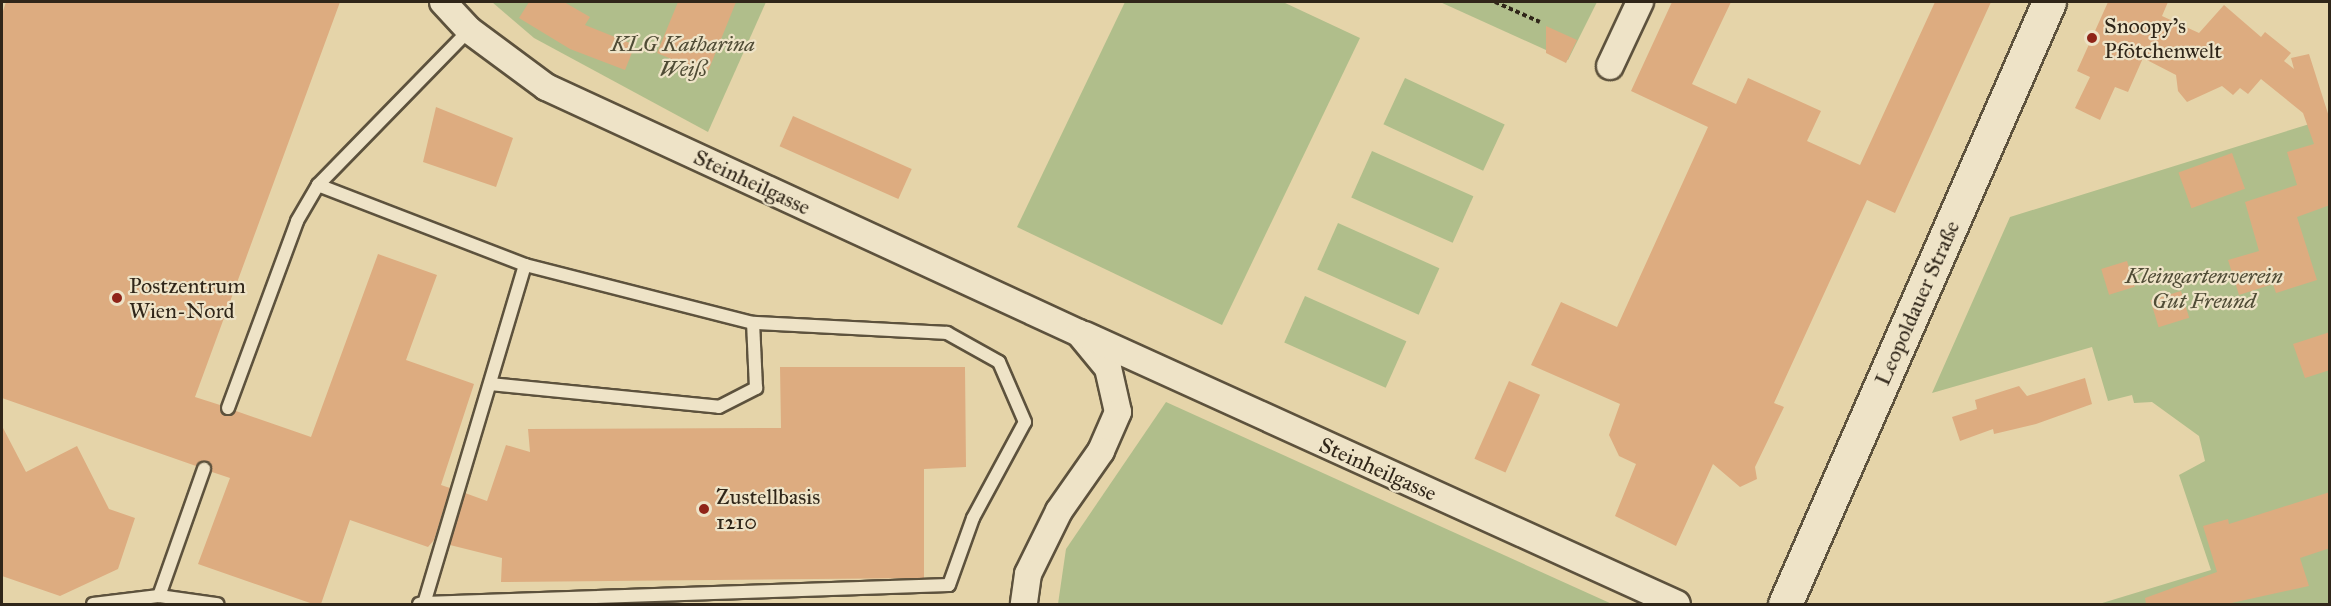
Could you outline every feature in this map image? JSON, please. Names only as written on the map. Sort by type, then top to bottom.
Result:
[{"type":"main road","name":"Leopoldauer Straße","points":[[1785,604],[2049,2]]},
{"type":"street","name":"Steinheilgasse","points":[[443,2],[469,30],[546,87],[1079,333],[1677,604]]},
{"type":"street","points":[[1610,66],[1640,2]]},
{"type":"street","name":"Steinheilgasse","points":[[1023,604],[1028,574],[1059,512],[1101,451],[1118,411],[1108,368],[1079,333]]},
{"type":"lane","points":[[228,408],[297,221],[318,185],[469,30]]},
{"type":"lane","points":[[318,185],[525,265],[753,323],[946,333],[999,362],[1025,422],[973,518],[949,585],[421,604],[525,265]]},
{"type":"lane","points":[[490,384],[719,407],[756,388],[753,323]]},
{"type":"lane","points":[[159,596],[204,469]]},
{"type":"lane","points":[[93,604],[159,596],[217,604]]},
{"type":"path","points":[[1495,2],[1507,4],[1540,22]]},
{"type":"green space","name":"KLG Katharina Weiß","points":[[492,2],[766,2],[708,132],[534,38]]},
{"type":"green space","points":[[1125,2],[1283,2],[1360,38],[1222,325],[1017,227]]},
{"type":"green space","points":[[1440,2],[1597,2],[1568,60]]},
{"type":"green space","points":[[1405,78],[1505,124],[1483,171],[1383,124]]},
{"type":"green space","name":"Kleingartenverein Gut Freund","points":[[2329,118],[2329,604],[2099,604],[2211,570],[2179,475],[2205,461],[2199,436],[2152,402],[2134,403],[2132,395],[2108,401],[2092,347],[1932,393],[2010,217]]},
{"type":"green space","points":[[1372,151],[1473,196],[1453,243],[1351,198]]},
{"type":"green space","points":[[1338,223],[1439,268],[1419,315],[1317,270]]},
{"type":"green space","points":[[1305,296],[1406,341],[1386,388],[1284,343]]},
{"type":"green space","points":[[1166,402],[1612,604],[1058,604],[1066,549]]},
{"type":"building","name":"Postzentrum Wien-Nord","points":[[6,2],[340,2],[195,397],[220,405],[226,416],[236,411],[311,437],[378,254],[437,275],[406,360],[474,384],[441,485],[450,488],[434,540],[428,547],[350,520],[321,604],[313,604],[198,564],[230,478],[212,472],[207,461],[196,466],[2,398],[2,14]]},
{"type":"building","points":[[529,2],[564,2],[590,17],[585,25],[635,45],[625,70],[570,49],[519,18]]},
{"type":"building","points":[[678,2],[736,2],[707,74],[657,53]]},
{"type":"building","points":[[1672,2],[1731,2],[1692,84],[1736,104],[1748,78],[1821,111],[1807,141],[1860,165],[1935,2],[1991,2],[1895,213],[1867,200],[1774,403],[1784,407],[1755,467],[1757,479],[1740,487],[1713,464],[1676,546],[1615,516],[1636,464],[1619,456],[1609,435],[1620,404],[1531,365],[1561,302],[1617,327],[1708,127],[1631,91]]},
{"type":"building","points":[[2108,2],[2168,2],[2162,16],[2199,33],[2224,5],[2261,37],[2265,32],[2291,53],[2284,61],[2294,69],[2291,58],[2309,54],[2330,120],[2330,205],[2297,217],[2317,280],[2276,293],[2273,284],[2239,295],[2228,260],[2259,251],[2245,202],[2297,185],[2287,152],[2314,144],[2303,113],[2261,79],[2248,94],[2240,88],[2233,95],[2222,86],[2187,102],[2178,91],[2176,75],[2143,58],[2128,92],[2115,87],[2100,120],[2075,108],[2090,77],[2077,71]]},
{"type":"building","points":[[1546,26],[1577,40],[1566,63],[1546,53]]},
{"type":"building","points":[[436,107],[513,138],[496,187],[423,162]]},
{"type":"building","points":[[793,116],[912,169],[898,199],[780,146]]},
{"type":"building","points":[[2232,153],[2245,189],[2191,208],[2178,172]]},
{"type":"building","points":[[2127,261],[2135,287],[2109,295],[2101,269]]},
{"type":"building","points":[[2181,291],[2189,318],[2159,327],[2150,300]]},
{"type":"building","points":[[2330,332],[2330,370],[2305,378],[2293,344]]},
{"type":"building","name":"Zustellbasis 1210","points":[[780,367],[965,367],[966,467],[924,469],[924,578],[501,582],[502,558],[450,545],[465,493],[487,501],[506,445],[530,452],[528,429],[781,428]]},
{"type":"building","points":[[2085,378],[2092,404],[2036,424],[1994,434],[1993,429],[1960,441],[1952,417],[1977,409],[1975,400],[2019,386],[2027,396]]},
{"type":"building","points":[[1509,381],[1540,395],[1505,472],[1474,459]]},
{"type":"building","points":[[2,426],[26,472],[77,446],[109,509],[135,518],[118,569],[60,596],[2,576]]},
{"type":"building","points":[[2330,492],[2330,548],[2300,558],[2309,586],[2227,604],[2146,604],[2145,598],[2217,572],[2203,526],[2228,519],[2229,524]]},
{"type":"place","name":"Snoopy's Pfötchenwelt","points":[[2092,38]]},
{"type":"place","name":"Postzentrum Wien-Nord","points":[[117,298]]},
{"type":"place","name":"Zustellbasis 1210","points":[[704,509]]}]
